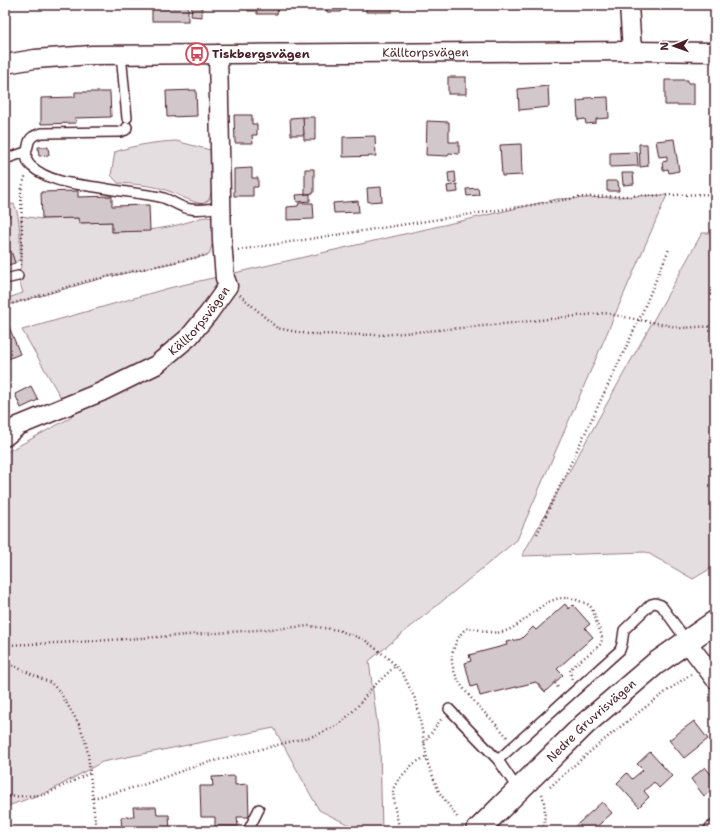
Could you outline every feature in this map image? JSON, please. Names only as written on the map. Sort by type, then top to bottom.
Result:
[{"type":"street","points":[[629,5],[632,51]]},
{"type":"street","name":"Källtorpsvägen","points":[[5,64],[71,56],[121,54],[632,51],[715,52]]},
{"type":"street","name":"Källtorpsvägen","points":[[5,437],[18,426],[101,392],[156,365],[189,337],[228,286],[225,278],[221,207],[218,54]]},
{"type":"street","name":"Nedre Gruvrisvägen","points":[[478,831],[527,793],[585,724],[655,664],[715,622]]},
{"type":"street","points":[[688,642],[715,680]]},
{"type":"lane","points":[[121,54],[127,123],[126,130],[120,132],[50,133],[33,135],[28,141],[26,152],[29,165],[42,174],[61,182],[162,198],[181,207],[191,209],[201,210],[221,207]]},
{"type":"lane","points":[[5,159],[26,152]]},
{"type":"lane","points":[[5,279],[18,276]]},
{"type":"lane","points":[[498,760],[620,650],[624,630],[651,604],[655,603],[661,605],[688,642]]},
{"type":"lane","points":[[451,711],[527,793]]},
{"type":"lane","points":[[248,831],[258,809]]},
{"type":"path","points":[[18,276],[22,262],[21,191],[29,165]]},
{"type":"path","points":[[5,306],[87,280],[223,252],[583,197],[715,194]]},
{"type":"path","points":[[537,534],[639,320],[669,249]]},
{"type":"path","points":[[228,286],[277,328],[308,334],[381,335],[604,313],[681,328],[715,326]]},
{"type":"path","points":[[503,732],[467,694],[455,672],[452,661],[453,652],[464,630],[473,628],[487,633],[501,633],[514,626],[545,604],[559,598],[567,597],[588,604],[592,609],[602,639],[598,646],[570,669],[573,683],[578,687]]},
{"type":"path","points":[[5,645],[188,636],[310,626],[338,630],[365,640],[389,659],[403,674],[417,704],[428,764],[439,792],[457,817]]},
{"type":"path","points":[[5,662],[51,682],[60,692],[80,726],[88,754],[96,831]]},
{"type":"path","points":[[548,788],[655,699],[705,665]]},
{"type":"path","points":[[93,798],[144,785],[198,765],[317,735],[340,724],[357,707],[370,690],[395,666]]},
{"type":"path","points":[[424,743],[443,717],[451,711]]},
{"type":"path","points":[[400,831],[394,805],[393,789],[398,780],[413,764],[427,756]]},
{"type":"path","points":[[5,797],[44,795],[90,773]]},
{"type":"path","points":[[527,793],[542,794],[545,803],[543,831]]},
{"type":"shaded area","points":[[5,5],[7,5],[8,55],[5,56]]},
{"type":"shaded area","points":[[176,141],[214,151],[212,189],[209,200],[202,204],[163,189],[118,183],[111,175],[115,152],[145,144]]},
{"type":"shaded area","points":[[667,195],[517,540],[369,661],[380,745],[382,831],[361,831],[319,810],[274,728],[102,762],[50,791],[5,807],[5,453],[72,417],[22,330],[169,288],[557,199]]},
{"type":"shaded area","points":[[14,204],[18,215],[20,238],[20,259],[15,263],[11,251],[5,253],[5,218],[10,216],[6,205]]},
{"type":"shaded area","points":[[21,216],[42,219],[78,218],[79,223],[112,222],[112,232],[141,231],[178,225],[203,217],[209,217],[212,218],[215,232],[209,255],[103,278],[5,306],[5,299],[23,293],[18,276],[22,262]]},
{"type":"shaded area","points":[[702,233],[715,233],[715,566],[693,579],[646,552],[522,556]]},
{"type":"building","points":[[152,5],[188,5],[188,21],[152,21]]},
{"type":"building","points":[[192,5],[202,5],[202,17],[191,16]]},
{"type":"building","points":[[248,5],[278,5],[277,14],[257,14],[257,11],[248,11]]},
{"type":"building","points":[[300,5],[341,5],[341,12],[327,12],[327,10],[300,11]]},
{"type":"building","points":[[366,5],[392,5],[392,12],[366,12]]},
{"type":"building","points":[[427,5],[459,5],[459,7],[427,8]]},
{"type":"building","points":[[511,5],[535,5],[535,9],[511,9]]},
{"type":"building","points":[[660,5],[684,5],[684,7],[660,7]]},
{"type":"building","points":[[448,77],[466,77],[466,94],[448,94]]},
{"type":"building","points":[[665,80],[688,80],[688,83],[694,83],[694,105],[665,105]]},
{"type":"building","points":[[548,86],[549,107],[519,110],[518,89]]},
{"type":"building","points":[[196,90],[197,116],[167,117],[166,91]]},
{"type":"building","points":[[75,92],[110,92],[111,117],[75,118],[76,123],[41,124],[41,98],[75,97]]},
{"type":"building","points":[[608,97],[609,118],[596,119],[596,123],[586,124],[585,119],[578,120],[577,101],[585,100],[585,98]]},
{"type":"building","points":[[234,115],[252,115],[252,124],[257,124],[257,135],[252,135],[253,143],[235,143]]},
{"type":"building","points":[[303,117],[315,117],[315,140],[304,140]]},
{"type":"building","points":[[303,117],[304,135],[291,135],[290,118]]},
{"type":"building","points":[[427,121],[449,122],[449,142],[459,142],[459,154],[449,153],[448,156],[426,155]]},
{"type":"building","points":[[375,136],[376,156],[343,157],[343,137]]},
{"type":"building","points":[[674,139],[679,171],[669,173],[668,169],[663,170],[662,162],[667,161],[667,156],[659,157],[656,141]]},
{"type":"building","points":[[521,144],[522,175],[502,176],[500,145]]},
{"type":"building","points":[[639,144],[647,144],[648,166],[640,167]]},
{"type":"building","points":[[38,147],[48,147],[49,155],[39,156]]},
{"type":"building","points":[[637,152],[638,166],[610,167],[610,153]]},
{"type":"building","points":[[252,168],[252,178],[258,178],[258,187],[253,187],[253,196],[234,196],[234,169]]},
{"type":"building","points":[[305,169],[314,169],[314,193],[305,194]]},
{"type":"building","points":[[455,172],[456,182],[449,183],[448,173]]},
{"type":"building","points":[[622,173],[633,173],[634,184],[623,185]]},
{"type":"building","points":[[607,181],[618,181],[619,191],[607,191]]},
{"type":"building","points":[[457,184],[458,192],[448,193],[447,186]]},
{"type":"building","points":[[381,187],[382,201],[368,202],[367,188]]},
{"type":"building","points":[[478,188],[479,195],[467,196],[466,189]]},
{"type":"building","points":[[78,191],[78,197],[112,196],[112,206],[149,205],[150,231],[112,232],[112,222],[79,223],[78,218],[42,219],[41,192]]},
{"type":"building","points":[[310,194],[310,201],[297,202],[296,195]]},
{"type":"building","points":[[5,201],[10,216],[5,218]]},
{"type":"building","points":[[358,201],[359,212],[334,213],[333,203]]},
{"type":"building","points":[[299,203],[313,203],[314,219],[287,220],[287,207],[298,206]]},
{"type":"building","points":[[11,251],[15,263],[5,266],[5,253]]},
{"type":"building","points":[[8,324],[20,354],[5,360],[5,325]]},
{"type":"building","points":[[31,386],[38,400],[21,408],[15,394]]},
{"type":"building","points":[[5,404],[9,416],[5,418]]},
{"type":"building","points":[[565,604],[569,609],[573,605],[590,624],[585,628],[593,637],[557,669],[563,675],[545,692],[536,682],[480,696],[477,685],[471,687],[465,663],[471,661],[469,655],[507,645],[506,642],[521,639],[533,627],[536,630]]},
{"type":"building","points":[[694,721],[708,739],[684,758],[669,740]]},
{"type":"building","points":[[650,752],[672,776],[659,788],[654,782],[644,791],[649,797],[639,807],[617,783],[627,773],[632,779],[643,770],[637,764]]},
{"type":"building","points":[[705,767],[715,779],[715,788],[704,796],[691,779]]},
{"type":"building","points":[[235,776],[235,785],[248,784],[249,817],[237,817],[238,826],[215,826],[215,817],[201,817],[200,786],[213,786],[212,777]]},
{"type":"building","points":[[602,802],[612,813],[592,831],[570,831]]},
{"type":"building","points":[[133,807],[156,807],[157,815],[169,815],[170,831],[122,831],[121,817],[134,816]]},
{"type":"place","name":"Tiskbergsvägen","points":[[197,54]]}]
